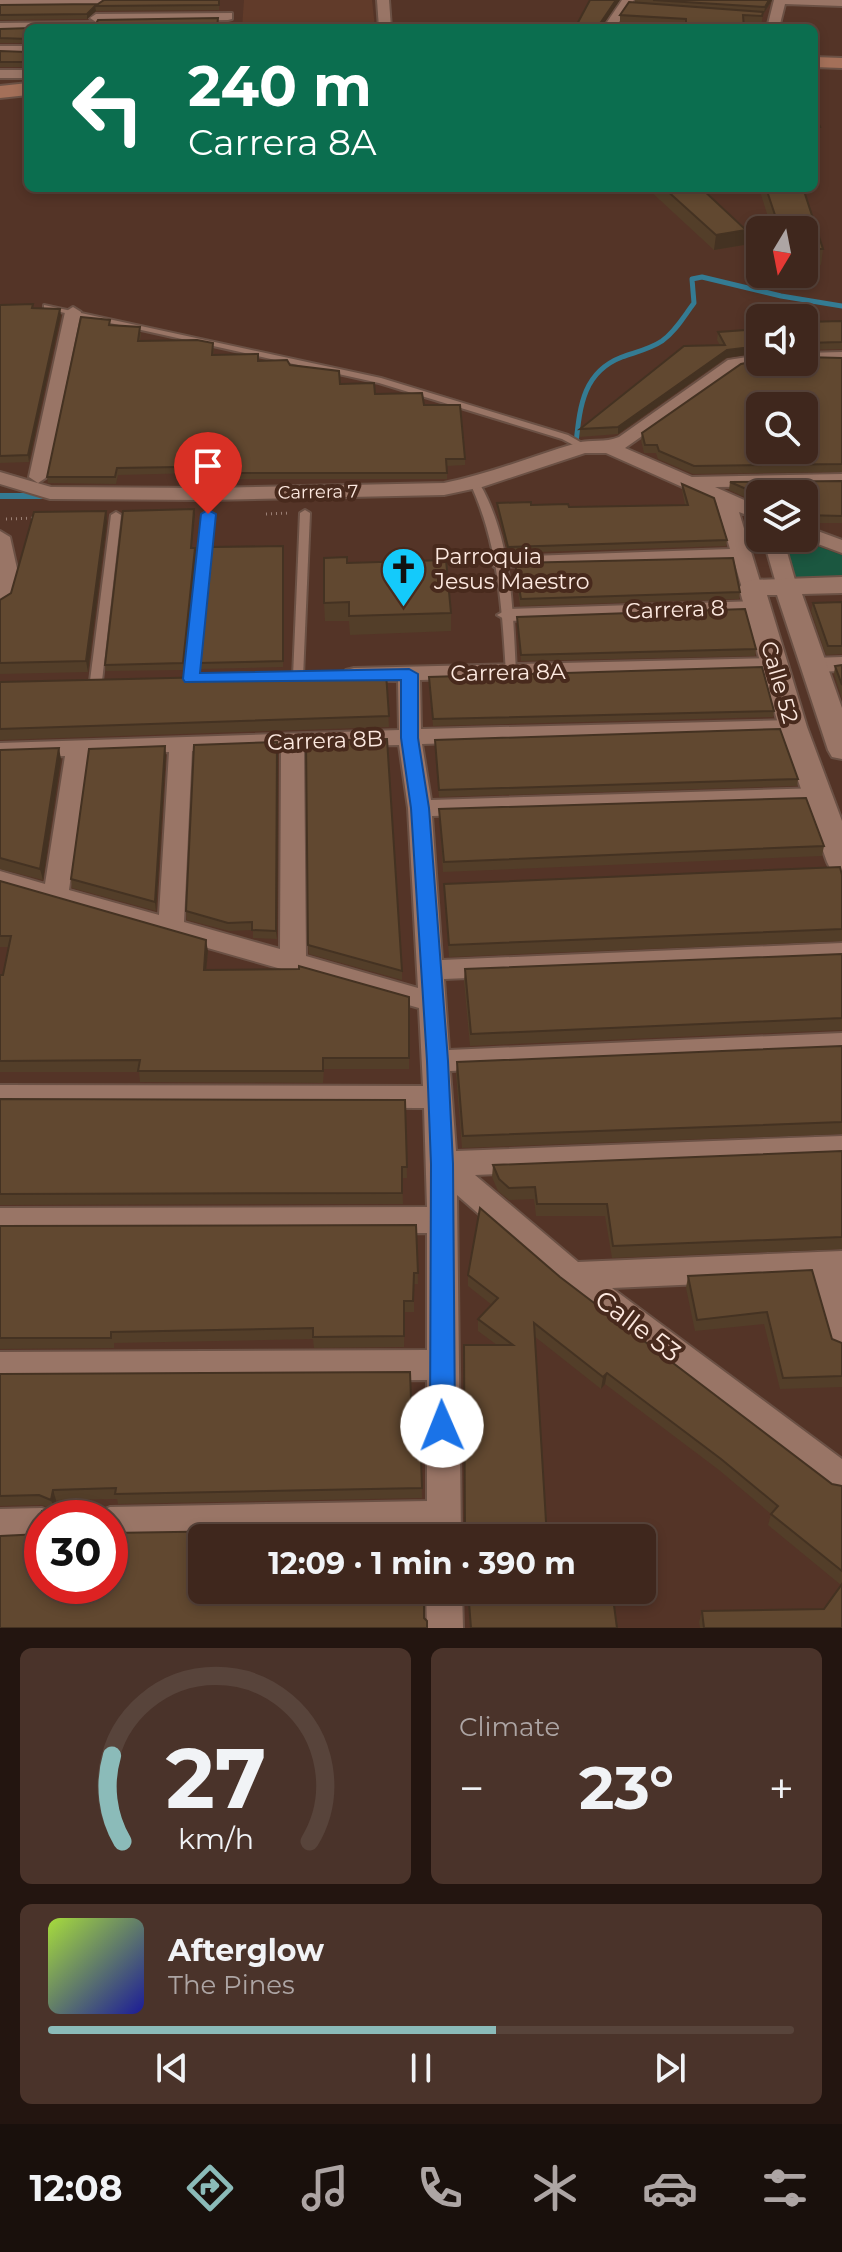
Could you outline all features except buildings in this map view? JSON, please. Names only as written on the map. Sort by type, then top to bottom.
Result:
[{"type":"main road","points":[[818,62],[842,63]]},
{"type":"main road","points":[[0,92],[24,89]]},
{"type":"street","points":[[0,3],[100,1],[92,24],[227,22],[230,0]]},
{"type":"street","points":[[383,0],[385,24]]},
{"type":"street","points":[[774,23],[780,0],[840,3]]},
{"type":"street","points":[[614,24],[626,4]]},
{"type":"street","points":[[0,27],[24,26]]},
{"type":"street","points":[[0,50],[24,50]]},
{"type":"street","points":[[0,74],[24,74]]},
{"type":"street","points":[[38,477],[73,312]]},
{"type":"street","points":[[818,358],[842,357]]},
{"type":"street","points":[[609,448],[626,441],[734,364],[746,362]]},
{"type":"street","points":[[584,447],[609,448],[746,508]]},
{"type":"street","name":"Carrera 7","points":[[0,478],[50,493],[124,495],[444,489],[475,483],[584,447]]},
{"type":"street","points":[[685,482],[842,480]]},
{"type":"street","name":"Calle 52","points":[[725,499],[793,727],[842,864]]},
{"type":"street","points":[[0,537],[4,573],[0,603]]},
{"type":"street","points":[[818,538],[842,547]]},
{"type":"street","name":"Calle 52","points":[[777,552],[839,735]]},
{"type":"street","points":[[501,563],[741,555]]},
{"type":"street","name":"Carrera 8","points":[[508,615],[790,596],[842,585]]},
{"type":"street","name":"Carrera 8","points":[[790,596],[842,604]]},
{"type":"street","points":[[813,665],[842,664]]},
{"type":"street","name":"Carrera 8A","points":[[306,676],[777,665]]},
{"type":"street","points":[[409,674],[410,738],[420,808],[442,1164],[444,1524]]},
{"type":"street","name":"Carrera 8B","points":[[0,751],[793,727]]},
{"type":"street","points":[[292,740],[293,964]]},
{"type":"street","points":[[171,927],[181,745]]},
{"type":"street","points":[[56,894],[77,750]]},
{"type":"street","points":[[420,808],[820,796]]},
{"type":"street","points":[[811,868],[842,864]]},
{"type":"street","points":[[0,880],[433,1002]]},
{"type":"street","points":[[423,885],[454,884]]},
{"type":"street","points":[[431,970],[842,953]]},
{"type":"street","points":[[437,1061],[842,1044]]},
{"type":"street","points":[[0,1096],[438,1097]]},
{"type":"street","points":[[442,1164],[842,1148]]},
{"type":"street","name":"Calle 53","points":[[442,1164],[572,1276],[842,1480]]},
{"type":"street","points":[[0,1221],[440,1220]]},
{"type":"street","points":[[572,1276],[833,1264],[842,1340]]},
{"type":"street","points":[[0,1367],[441,1365]]},
{"type":"street","points":[[128,1524],[188,1525]]},
{"type":"street","points":[[0,1526],[24,1525]]},
{"type":"street","points":[[444,1604],[445,1628]]},
{"type":"lane","points":[[626,4],[639,10]]},
{"type":"lane","points":[[760,18],[774,23]]},
{"type":"lane","points":[[47,307],[381,381],[565,437],[584,447]]},
{"type":"lane","points":[[475,483],[489,509],[501,563],[511,672]]},
{"type":"lane","points":[[305,513],[306,676]]},
{"type":"lane","points":[[191,679],[208,514]]},
{"type":"lane","points":[[96,681],[116,515]]},
{"type":"shaded area","points":[[244,0],[372,0],[375,24],[242,24]]},
{"type":"green space","points":[[818,546],[842,555],[842,581],[790,583],[780,552],[818,552]]},
{"type":"waterway","points":[[576,443],[582,403],[591,381],[609,363],[653,346],[672,333],[694,303],[692,279],[702,277],[781,296],[842,306]]},
{"type":"waterway","points":[[0,496],[48,496]]},
{"type":"place","name":"Parroquia Jesus Maestro","points":[[403,608]]},
{"type":"route","points":[[208,514],[191,679],[409,674],[410,738],[420,808],[442,1164],[442,1426]]}]
